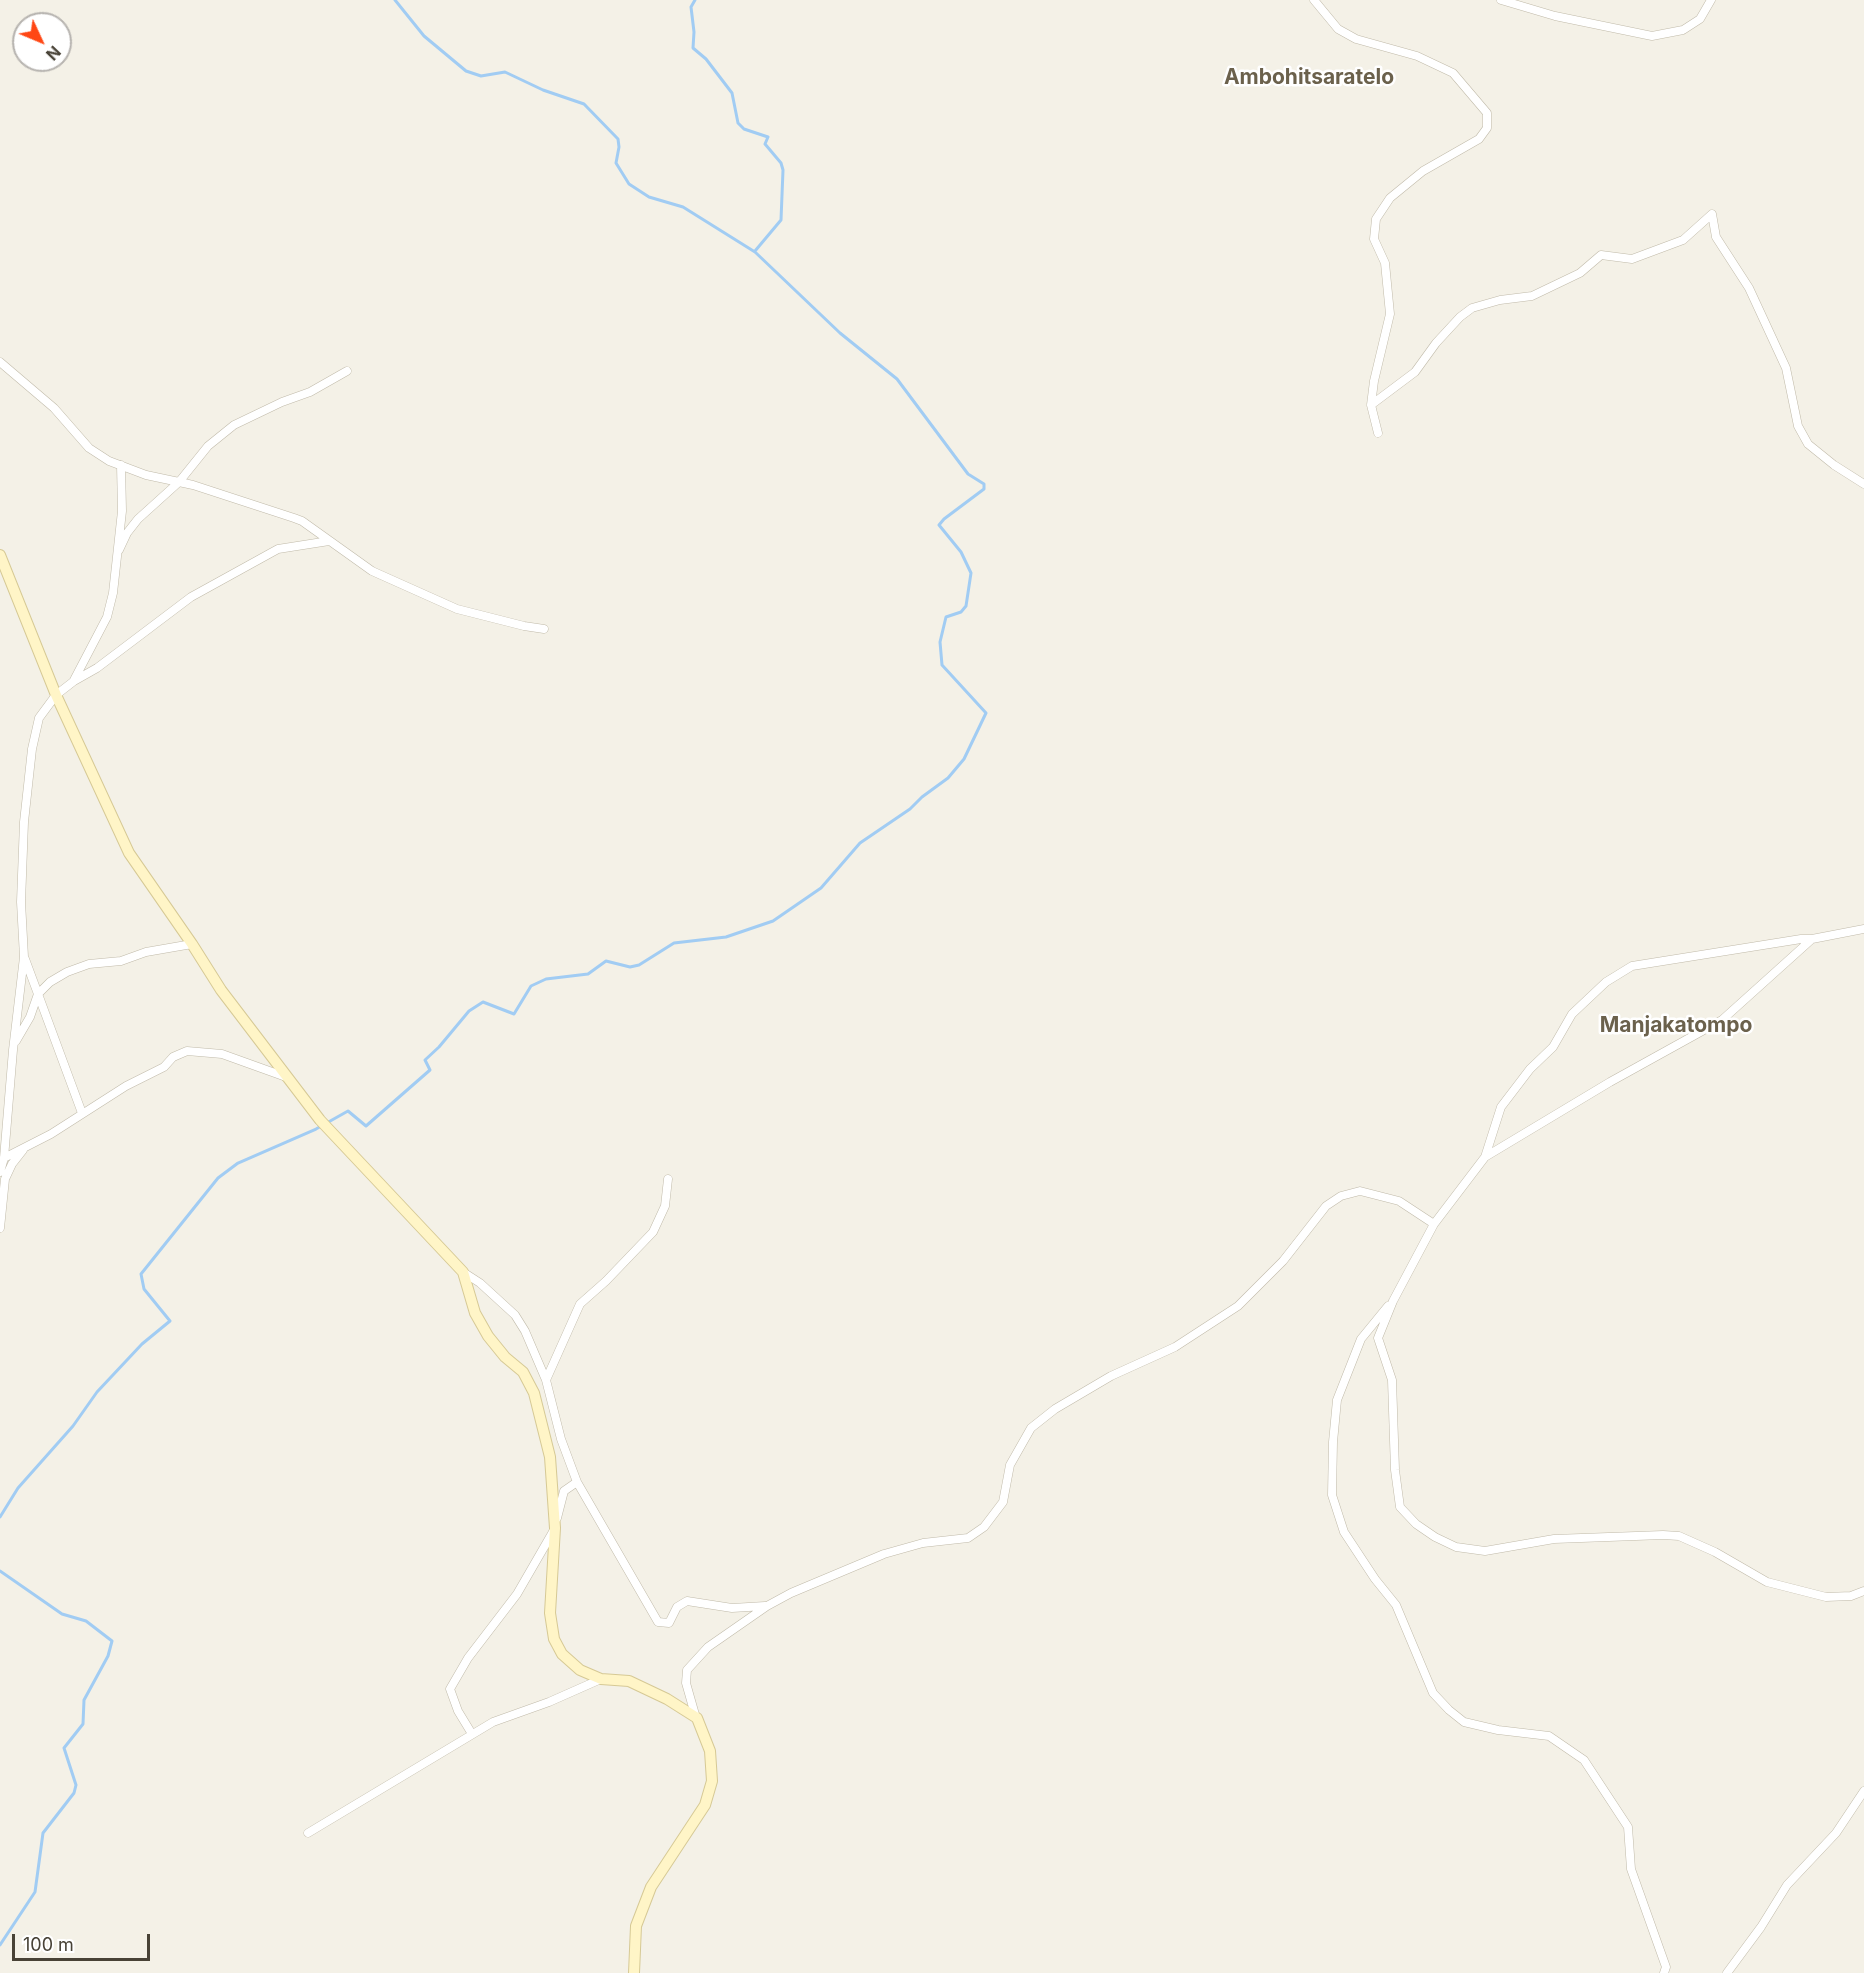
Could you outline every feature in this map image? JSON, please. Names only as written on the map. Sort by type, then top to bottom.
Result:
[{"type":"street","points":[[1314,0],[1338,29],[1356,39],[1417,56],[1453,73],[1487,113],[1487,128],[1479,139],[1423,171],[1390,198],[1376,219],[1374,239],[1385,263],[1390,314],[1374,381],[1371,405],[1378,433]]},
{"type":"street","points":[[1501,0],[1555,16],[1652,36],[1683,30],[1700,19],[1711,0]]},
{"type":"street","points":[[1371,405],[1415,372],[1436,343],[1473,308],[1500,300],[1532,296],[1580,273],[1601,255],[1632,259],[1683,240],[1712,214],[1716,237],[1749,288],[1786,368],[1798,426],[1808,444],[1834,465],[1864,484]]},
{"type":"street","points":[[0,362],[60,414],[89,448],[109,461],[146,475],[178,482],[302,521],[372,571],[457,609],[544,629]]},
{"type":"street","points":[[119,550],[127,533],[138,519],[178,482],[208,446],[234,425],[282,402],[310,392],[347,371]]},
{"type":"street","points":[[74,681],[107,617],[113,593],[122,511],[121,465]]},
{"type":"street","points":[[0,1172],[4,1158],[13,1045],[24,957],[21,890],[24,822],[32,749],[39,718],[56,695],[97,668],[191,597],[278,549],[329,541]]},
{"type":"street","points":[[0,555],[56,695],[129,853],[221,990],[323,1122],[463,1272],[515,1315],[525,1331],[546,1380],[561,1439],[577,1482],[658,1622],[669,1623],[677,1607],[687,1600],[732,1608],[767,1606]]},
{"type":"street","points":[[1864,929],[1632,966],[1606,982],[1572,1014],[1553,1047],[1530,1069],[1501,1107],[1485,1157],[1434,1224],[1393,1301],[1378,1338],[1392,1380],[1395,1470],[1400,1507],[1416,1524],[1435,1537],[1456,1547],[1485,1551],[1554,1539],[1679,1536],[1715,1552],[1767,1582],[1826,1596],[1851,1596],[1864,1591]]},
{"type":"street","points":[[1485,1157],[1610,1082],[1722,1020],[1812,939]]},
{"type":"street","points":[[13,1045],[30,1017],[38,994],[50,982],[89,964],[121,961],[146,952],[192,944]]},
{"type":"street","points":[[24,957],[82,1113]]},
{"type":"street","points":[[4,1158],[51,1134],[126,1086],[164,1067],[173,1057],[187,1051],[222,1054],[286,1077]]},
{"type":"street","points":[[0,1228],[5,1179],[12,1164],[24,1149]]},
{"type":"street","points":[[546,1380],[580,1304],[606,1281],[653,1232],[665,1206],[668,1179]]},
{"type":"street","points":[[634,1973],[636,1926],[651,1887],[705,1805],[712,1780],[710,1751],[696,1718],[686,1683],[687,1670],[708,1647],[767,1606],[791,1593],[884,1554],[923,1543],[968,1538],[984,1527],[1003,1502],[1010,1465],[1031,1428],[1055,1410],[1111,1376],[1175,1347],[1238,1306],[1283,1261],[1326,1206],[1341,1196],[1360,1191],[1400,1201],[1434,1224]]},
{"type":"street","points":[[463,1272],[475,1313],[488,1336],[505,1357],[523,1372],[534,1394],[550,1457],[555,1528],[550,1613],[555,1639],[562,1654],[580,1670],[601,1679],[629,1681],[696,1718]]},
{"type":"street","points":[[1393,1301],[1361,1339],[1337,1400],[1332,1495],[1344,1532],[1375,1579],[1396,1605],[1433,1693],[1449,1710],[1464,1722],[1498,1730],[1549,1736],[1584,1760],[1628,1827],[1631,1869],[1666,1967],[1664,1973]]},
{"type":"street","points":[[472,1734],[458,1712],[450,1689],[468,1658],[517,1594],[555,1528],[564,1491],[577,1482]]},
{"type":"street","points":[[308,1833],[492,1722],[549,1702],[601,1679]]},
{"type":"street","points":[[1727,1973],[1761,1927],[1787,1885],[1836,1833],[1864,1791]]},
{"type":"waterway","points":[[0,1517],[18,1488],[73,1426],[97,1392],[142,1344],[170,1321],[144,1289],[141,1274],[218,1178],[238,1163],[316,1129],[348,1111],[366,1126],[430,1070],[425,1060],[469,1011],[483,1002],[514,1014],[531,986],[546,979],[588,974],[606,961],[630,967],[639,965],[674,943],[726,937],[773,921],[821,888],[860,843],[910,809],[948,778],[964,759],[986,713],[942,665],[940,642],[946,617],[961,612],[966,606],[971,573],[961,552],[939,525],[984,489],[984,484],[968,474],[897,379],[840,333],[755,252],[683,207],[649,197],[629,184],[616,163],[618,139],[584,104],[543,90],[505,72],[481,76],[466,71],[424,36],[395,0]]},
{"type":"waterway","points":[[695,0],[691,7],[693,48],[706,59],[732,93],[738,123],[744,129],[768,137],[765,144],[781,163],[783,170],[781,220],[755,251]]},
{"type":"waterway","points":[[0,1571],[62,1614],[86,1621],[112,1641],[108,1656],[84,1700],[83,1724],[64,1748],[76,1785],[74,1793],[43,1833],[35,1892],[0,1945]]},
{"type":"district","name":"Ambohitsaratelo","points":[[1309,78]]},
{"type":"district","name":"Manjakatompo","points":[[1676,1026]]}]
